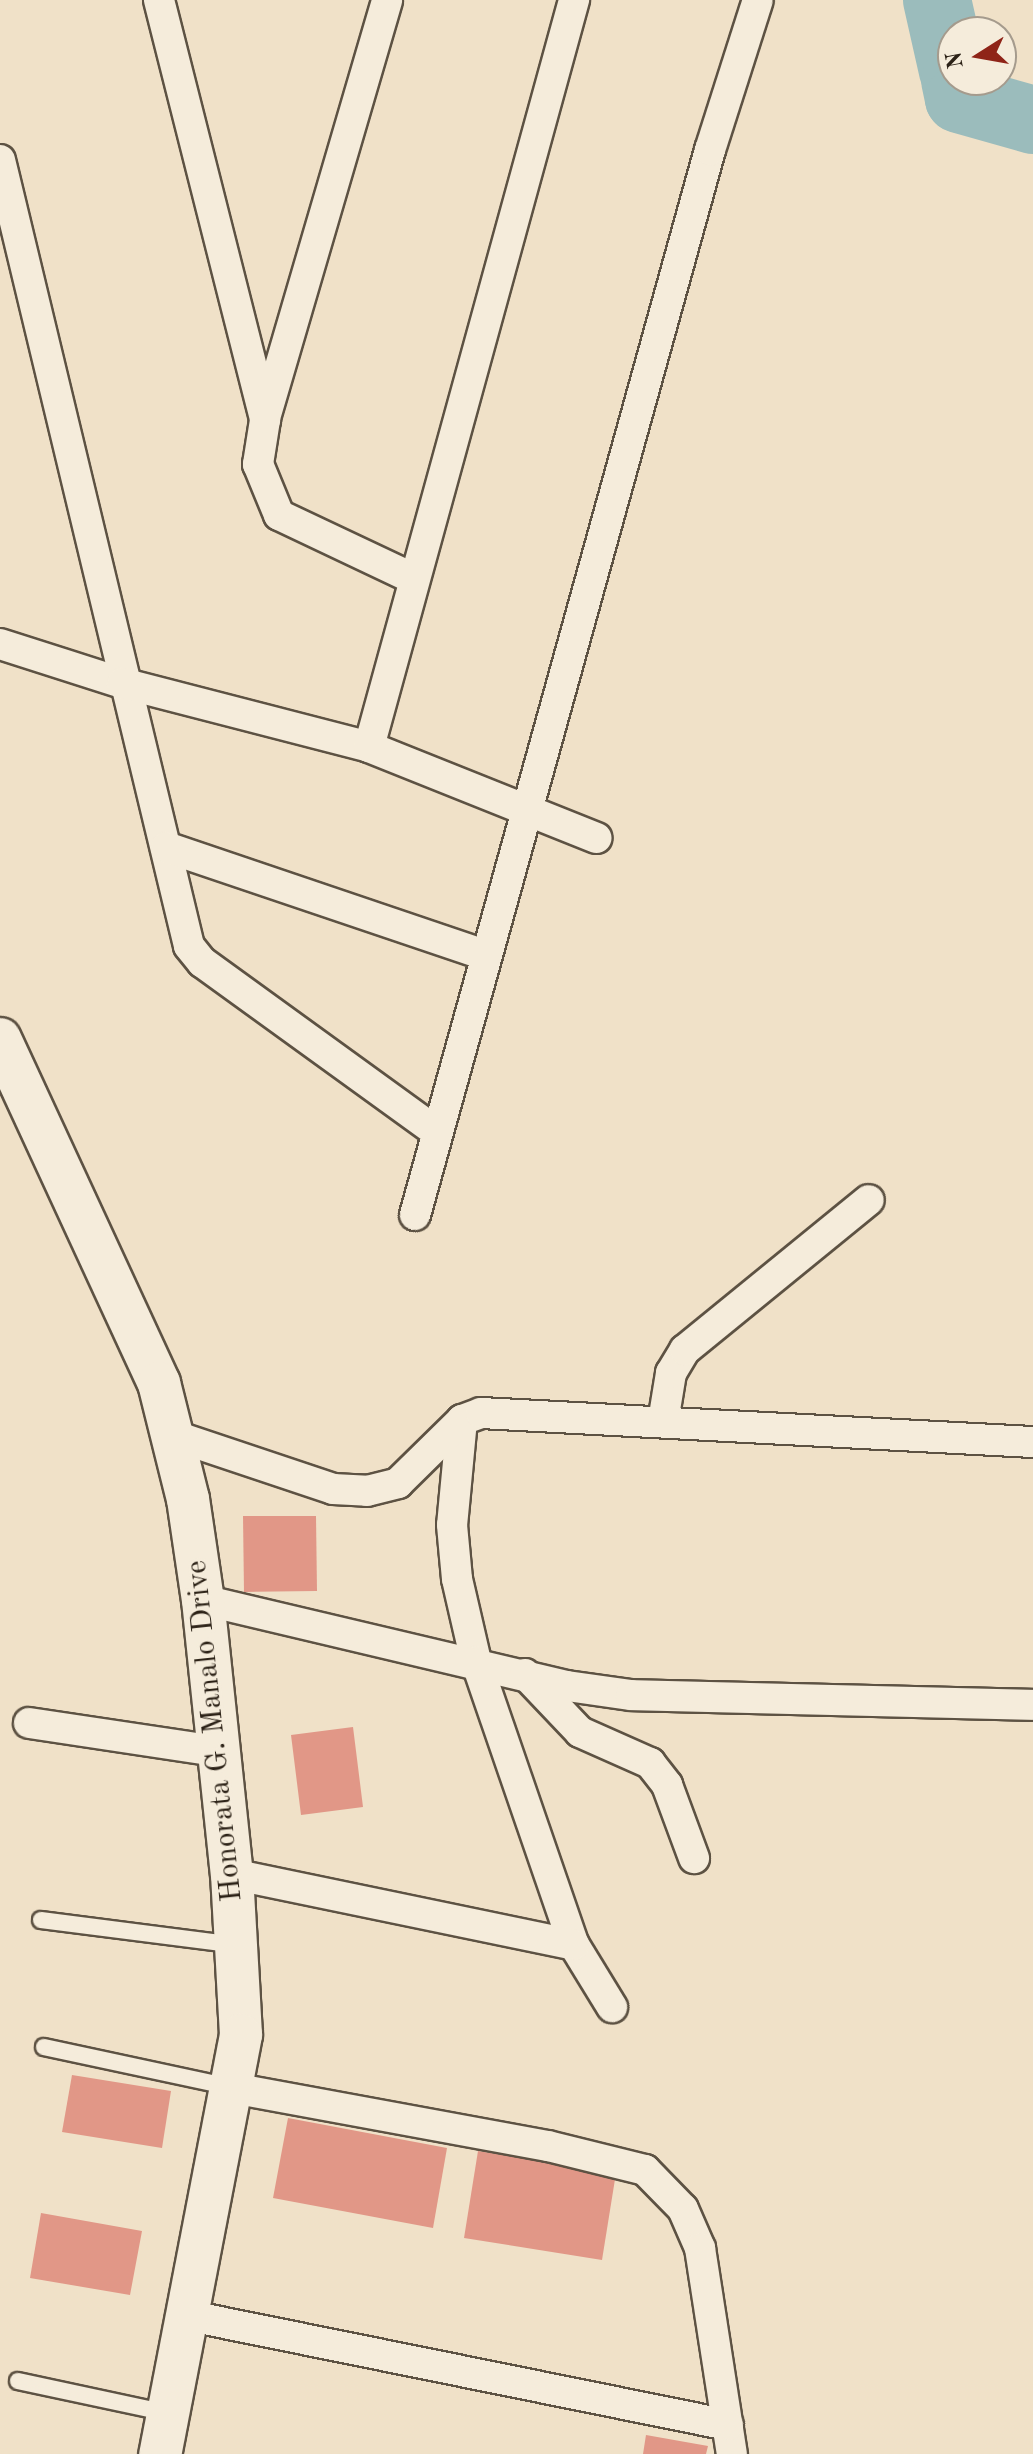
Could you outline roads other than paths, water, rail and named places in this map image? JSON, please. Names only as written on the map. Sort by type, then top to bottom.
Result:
[{"type":"street","points":[[159,0],[265,420]]},
{"type":"street","points":[[387,0],[265,420],[258,464],[279,515],[412,578]]},
{"type":"street","points":[[369,747],[412,578],[574,0]]},
{"type":"street","points":[[415,1215],[710,150],[758,0]]},
{"type":"street","points":[[0,160],[122,683],[194,955],[437,1132]]},
{"type":"street","points":[[0,644],[122,683],[369,747],[526,814],[596,838]]},
{"type":"street","points":[[166,847],[485,955]]},
{"type":"street","name":"Honorata G. Manalo Drive","points":[[0,1039],[153,1370],[175,1436],[203,1600],[232,1874],[241,2035],[160,2454]]},
{"type":"street","points":[[663,1422],[671,1373],[685,1350],[869,1200]]},
{"type":"street","points":[[175,1436],[333,1489],[367,1491],[398,1483],[462,1420],[481,1413],[1033,1442]]},
{"type":"street","points":[[462,1420],[452,1525],[457,1579],[476,1661],[574,1945],[612,2007]]},
{"type":"street","points":[[203,1600],[525,1674],[631,1695],[1033,1705]]},
{"type":"street","points":[[525,1674],[580,1732],[650,1763],[667,1785],[694,1858]]},
{"type":"street","points":[[29,1723],[217,1751]]},
{"type":"street","points":[[232,1874],[574,1945]]},
{"type":"street","points":[[185,2315],[730,2439],[700,2248],[683,2209],[645,2170],[548,2146],[232,2088]]},
{"type":"lane","points":[[41,1920],[238,1945]]},
{"type":"lane","points":[[44,2047],[232,2088]]},
{"type":"lane","points":[[18,2381],[167,2413]]},
{"type":"waterway","points":[[937,0],[941,16]]},
{"type":"waterway","points":[[958,96],[959,99],[1033,120]]}]
